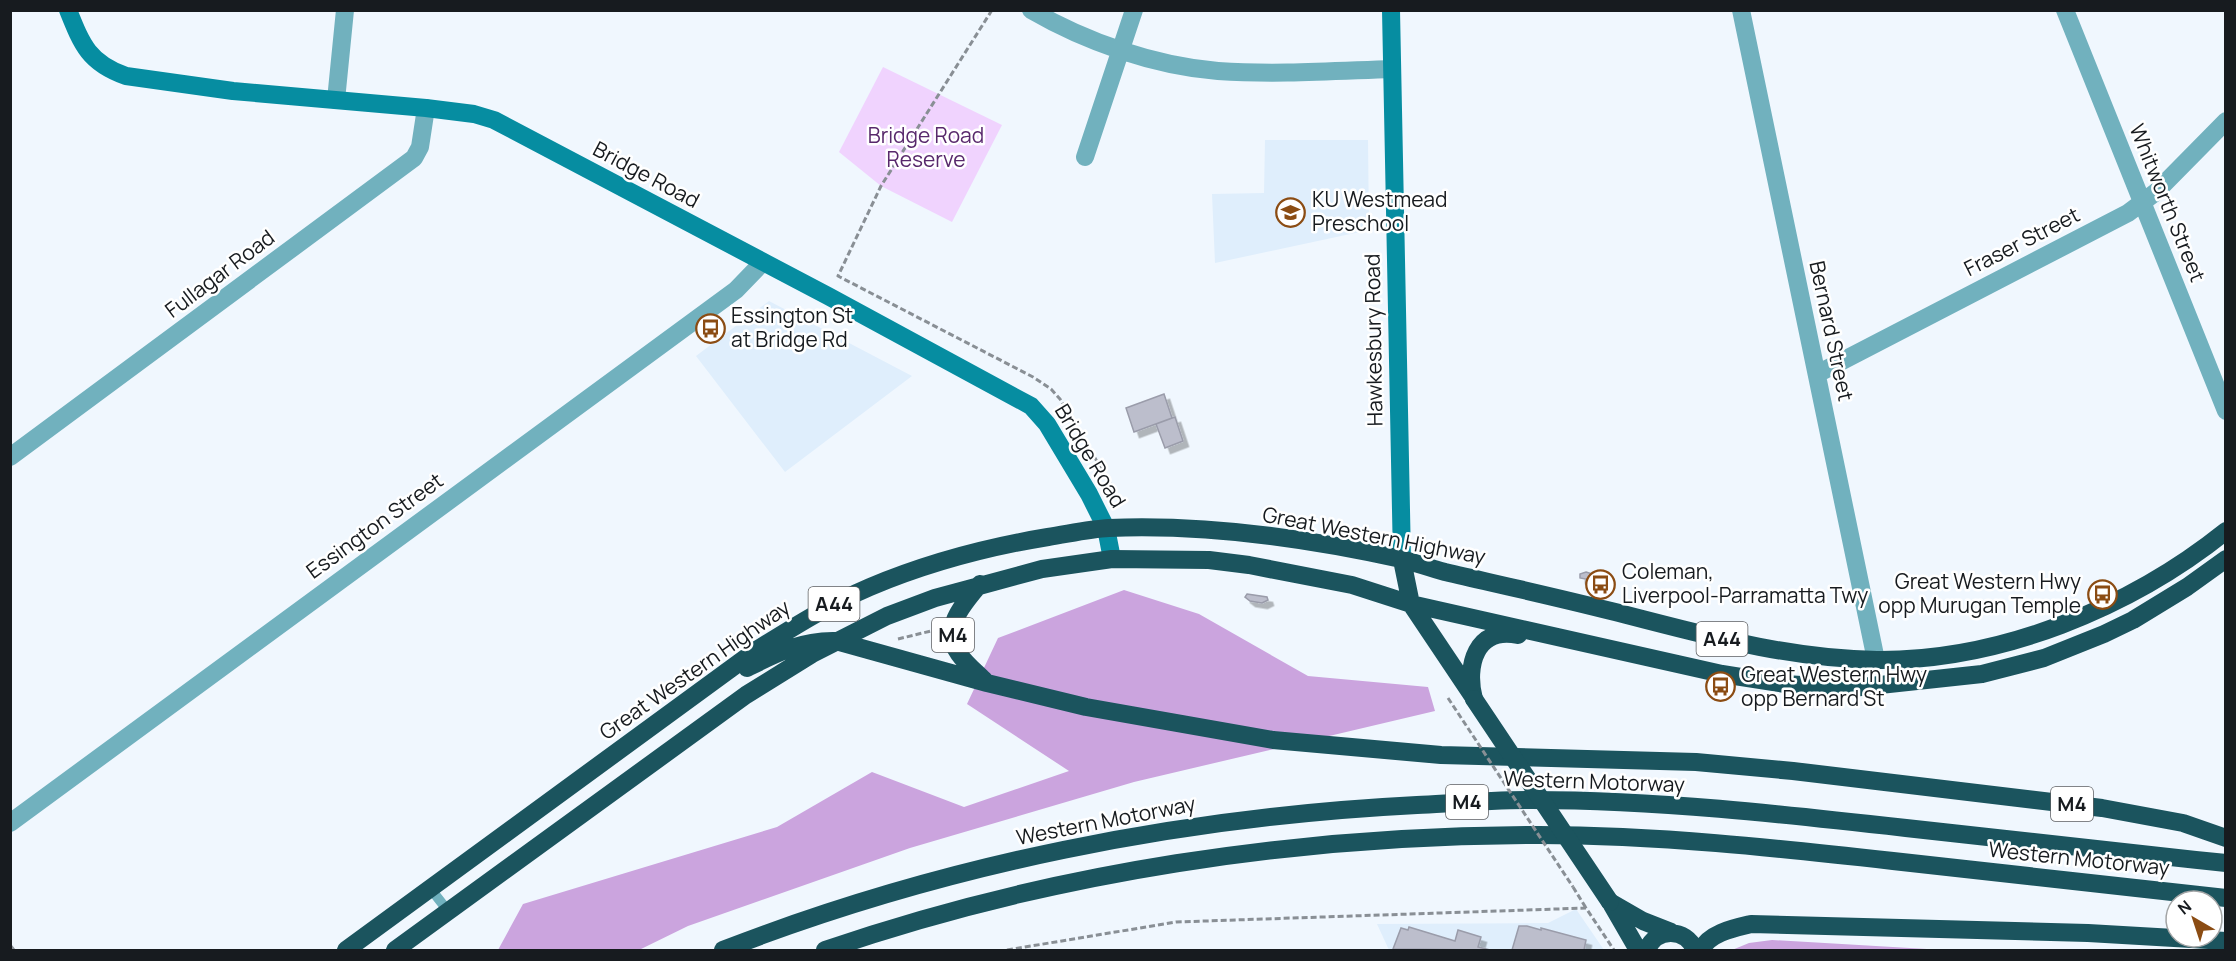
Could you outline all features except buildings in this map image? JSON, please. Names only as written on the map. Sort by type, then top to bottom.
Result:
[{"type":"highway","name":"Great Western Highway","points":[[346,951],[697,692],[780,635],[869,587],[926,566],[987,548],[1106,528],[1185,529],[1263,534],[1402,560],[1748,645],[1811,656],[1905,660],[2004,644],[2091,614],[2166,573],[2226,531]]},
{"type":"highway","name":"A44","points":[[394,951],[746,695],[788,668],[891,614],[980,584],[1042,569],[1112,559],[1209,560],[1249,565],[1352,585],[1411,604],[1722,674],[1785,684],[1852,688],[1982,674],[2044,658],[2104,634],[2160,605],[2226,559]]},
{"type":"highway","points":[[1402,560],[1411,604],[1610,902],[1638,951]]},
{"type":"highway","name":"M4","points":[[980,584],[961,606],[952,625],[953,639],[959,654],[987,683],[1086,707],[1273,740],[1441,755],[1696,762],[1793,771],[2102,808],[2183,822],[2226,838]]},
{"type":"highway","points":[[1474,699],[1471,686],[1473,663],[1479,648],[1488,639],[1503,633],[1550,643],[1579,641]]},
{"type":"highway","points":[[697,692],[718,684],[786,648],[808,642],[836,641],[987,683]]},
{"type":"highway","name":"Western Motorway","points":[[723,951],[866,901],[1015,861],[1220,823],[1281,815],[1397,806],[1533,800],[1657,804],[1779,814],[2226,863]]},
{"type":"highway","name":"Western Motorway","points":[[825,951],[913,923],[988,903],[1142,870],[1329,845],[1459,837],[1595,836],[1780,849],[2226,898]]},
{"type":"highway","points":[[1610,902],[1643,921],[1687,938],[1695,951]]},
{"type":"highway","points":[[1701,951],[1703,946],[1715,937],[1731,929],[1751,924],[2088,933],[2226,941]]},
{"type":"highway","points":[[1647,951],[1652,941],[1658,936],[1671,932]]},
{"type":"street","name":"Bridge Road","points":[[68,10],[84,45],[94,60],[126,76],[233,91],[426,108],[474,114],[494,120],[1031,406],[1047,424],[1106,528],[1112,559]]},
{"type":"street","points":[[336,100],[345,10]]},
{"type":"street","points":[[1031,10],[1079,34],[1121,50],[1164,62],[1215,70],[1259,73],[1392,69]]},
{"type":"street","points":[[1085,157],[1134,10]]},
{"type":"street","name":"Hawkesbury Road","points":[[1391,10],[1402,560]]},
{"type":"street","name":"Bernard Street","points":[[1740,10],[1876,660]]},
{"type":"street","name":"Whitworth Street","points":[[2065,10],[2226,411]]},
{"type":"street","name":"Fullagar Road","points":[[10,457],[414,158],[420,147],[426,108]]},
{"type":"street","name":"Fraser Street","points":[[1817,374],[2128,213],[2156,192],[2226,121]]},
{"type":"street","name":"Essington Street","points":[[10,823],[736,290],[763,262]]},
{"type":"lane","points":[[430,888],[448,911]]},
{"type":"path","points":[[838,276],[881,186],[993,10]]},
{"type":"path","points":[[893,640],[935,630]]},
{"type":"path","points":[[1448,698],[1614,951]]},
{"type":"path","points":[[1007,951],[1176,922],[1586,908]]},
{"type":"path","points":[[10,945],[14,951]]},
{"type":"shaded area","name":"KU Westmead Preschool","points":[[1265,140],[1368,140],[1369,230],[1215,263],[1212,194],[1264,193]]},
{"type":"shaded area","points":[[769,301],[912,376],[785,472],[696,356]]},
{"type":"shaded area","points":[[1124,590],[1199,614],[1308,676],[1428,687],[1435,711],[1134,782],[910,848],[688,926],[639,950],[498,950],[523,904],[777,827],[872,772],[964,807],[1069,771],[967,704],[998,638]]},
{"type":"shaded area","points":[[1576,909],[1604,950],[1389,950],[1377,924],[1548,923]]},
{"type":"shaded area","points":[[1772,940],[1944,950],[1732,950],[1749,943]]},
{"type":"green space","name":"Bridge Road Reserve","points":[[883,67],[1002,125],[952,222],[881,186],[839,152]]},
{"type":"place","name":"KU Westmead Preschool","points":[[1291,212]]},
{"type":"place","name":"Essington St at Bridge Rd","points":[[710,328]]},
{"type":"place","name":"Coleman, Liverpool-Parramatta Twy","points":[[1601,584]]},
{"type":"place","name":"Great Western Hwy opp Murugan Temple","points":[[2102,594]]},
{"type":"place","name":"Great Western Hwy opp Bernard St","points":[[1720,687]]}]
